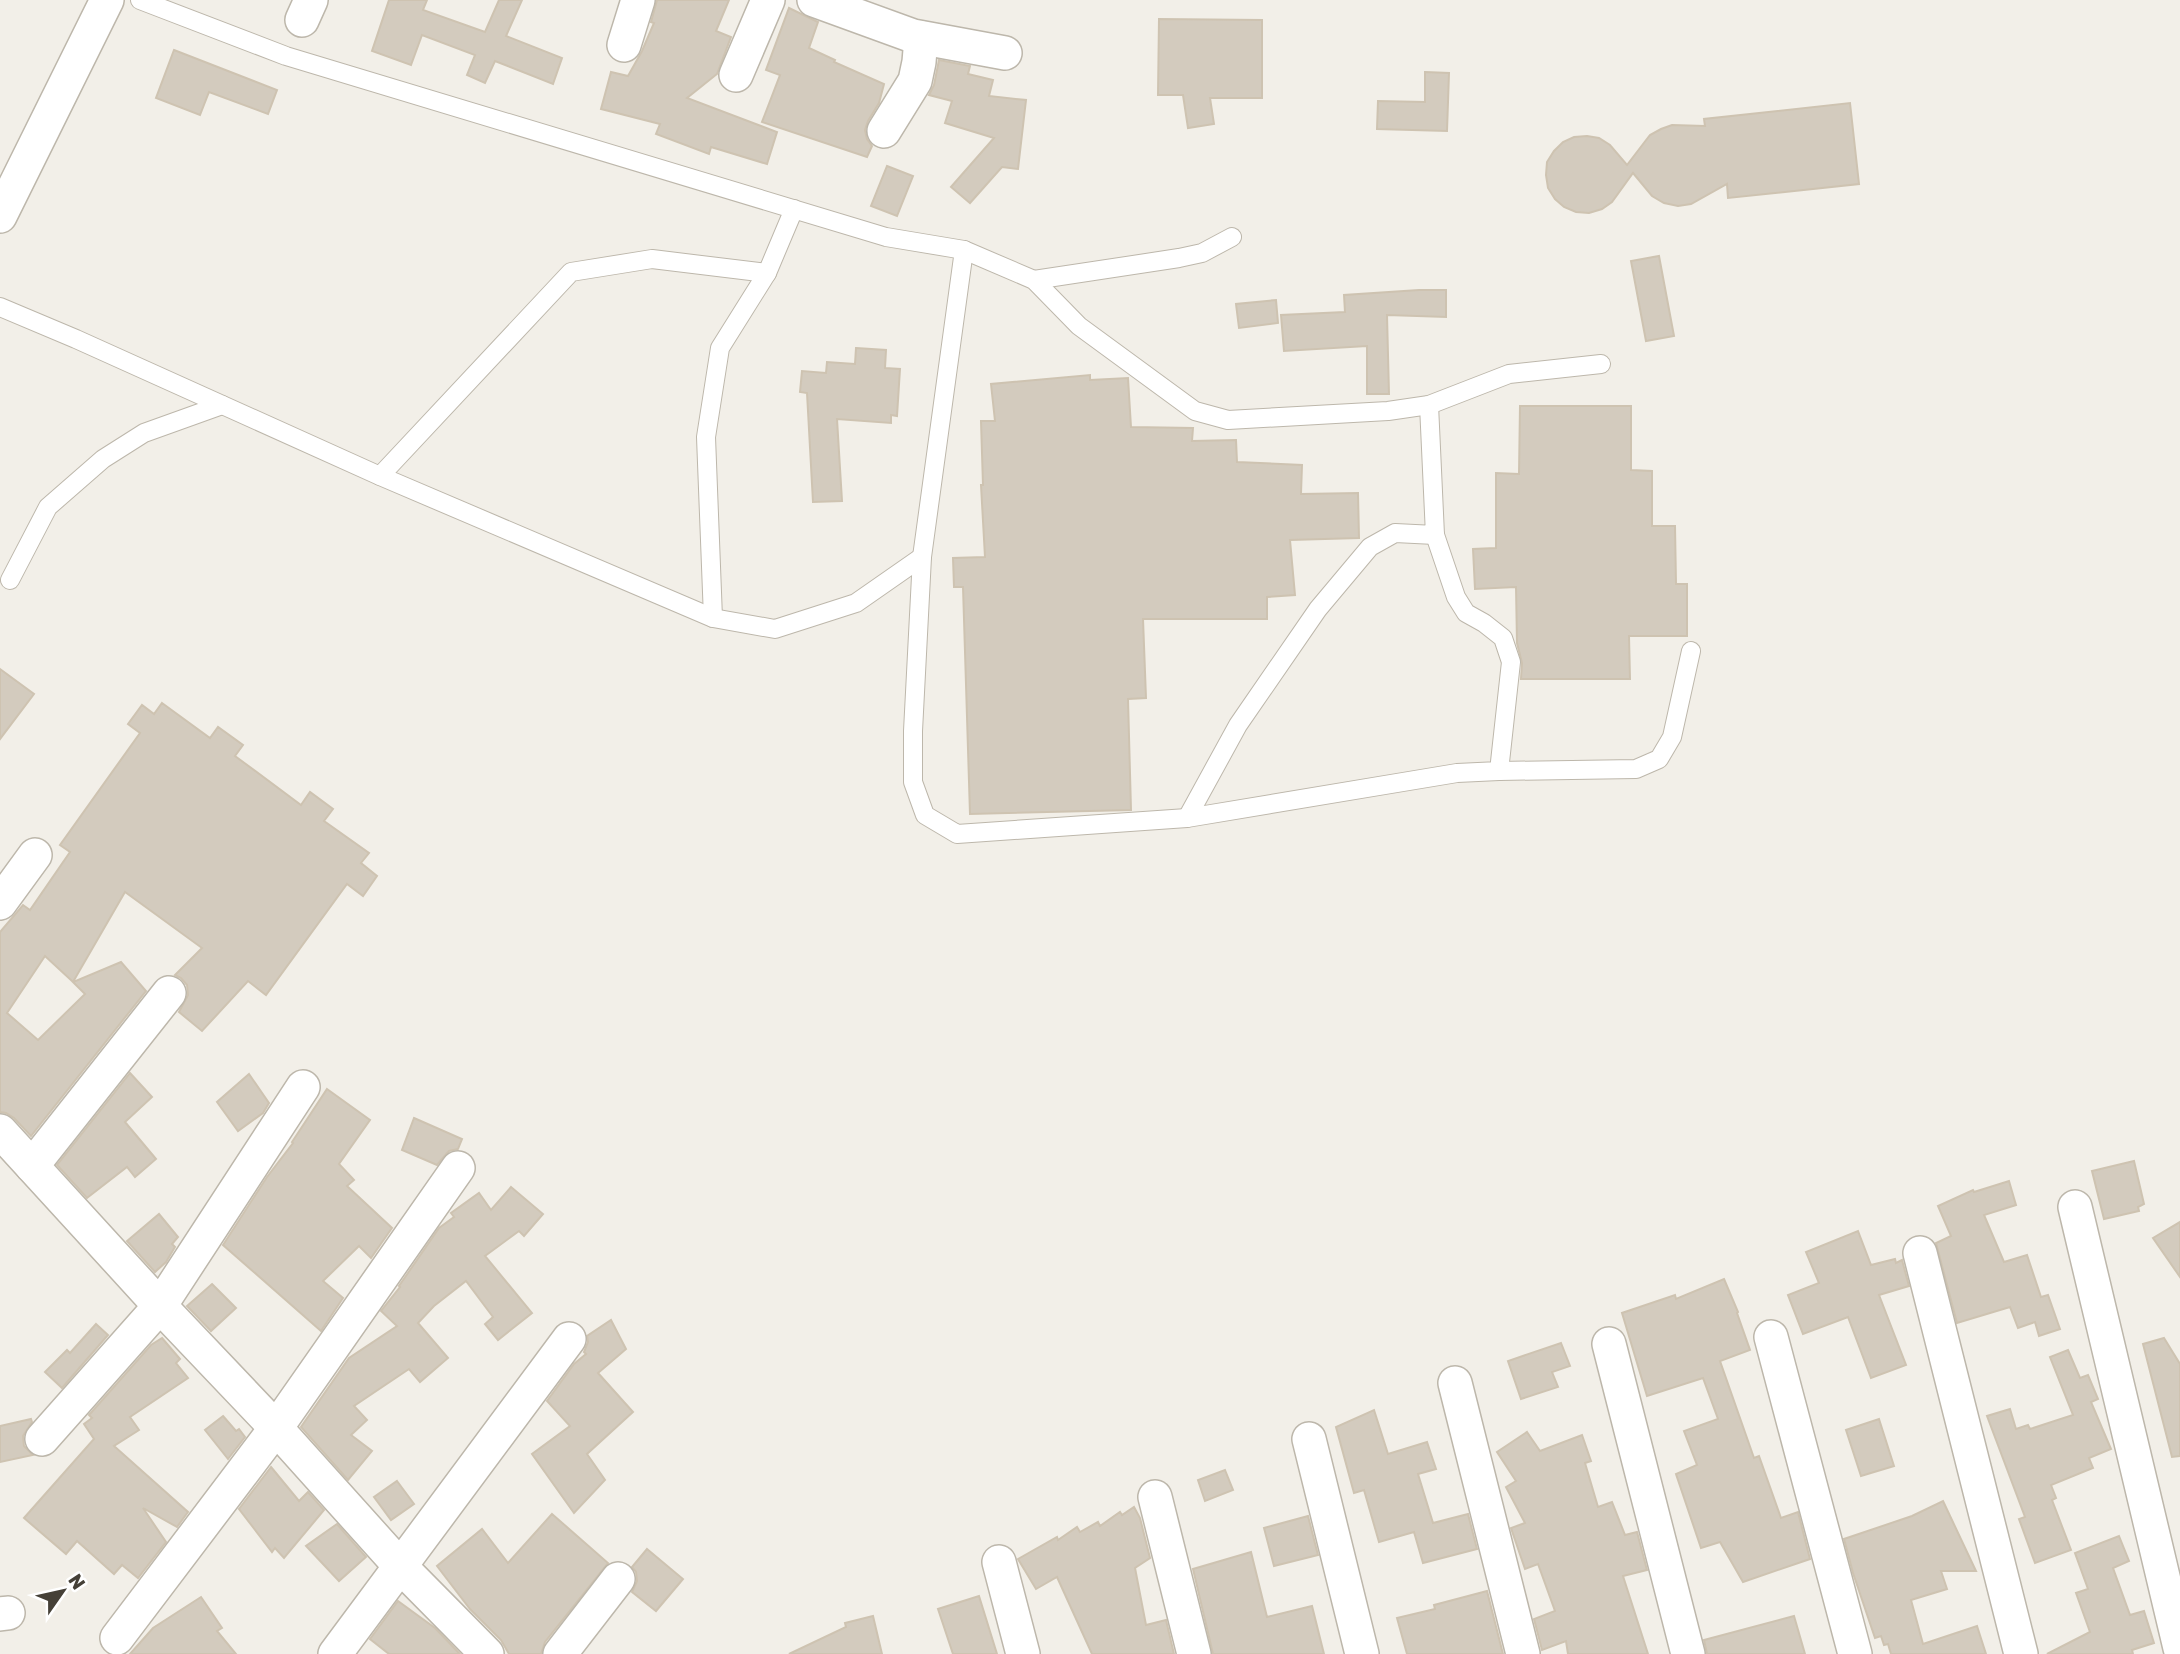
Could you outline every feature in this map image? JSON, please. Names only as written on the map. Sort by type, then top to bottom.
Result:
[{"type":"street","points":[[0,216],[107,0]]},
{"type":"street","points":[[624,45],[638,0]]},
{"type":"street","points":[[736,75],[768,0]]},
{"type":"street","points":[[814,0],[921,38],[1005,53]]},
{"type":"street","points":[[884,131],[915,81],[921,38]]},
{"type":"street","points":[[0,903],[35,855]]},
{"type":"street","points":[[32,1166],[169,993]]},
{"type":"street","points":[[42,1439],[160,1306],[303,1087]]},
{"type":"street","points":[[0,1131],[276,1428],[400,1566],[487,1654]]},
{"type":"street","points":[[117,1638],[276,1428],[458,1168]]},
{"type":"street","points":[[2075,1207],[2180,1648]]},
{"type":"street","points":[[1920,1254],[2021,1654]]},
{"type":"street","points":[[1771,1337],[1855,1654]]},
{"type":"street","points":[[335,1654],[569,1339]]},
{"type":"street","points":[[1609,1344],[1688,1654]]},
{"type":"street","points":[[1455,1383],[1523,1654]]},
{"type":"street","points":[[1308,1439],[1362,1654]]},
{"type":"street","points":[[1155,1497],[1194,1654]]},
{"type":"street","points":[[999,1562],[1023,1654]]},
{"type":"street","points":[[560,1654],[618,1579]]},
{"type":"lane","points":[[140,0],[286,56],[886,237],[964,250],[1034,280],[1079,326],[1195,411],[1228,420],[1388,411],[1429,405],[1509,374],[1601,363]]},
{"type":"lane","points":[[713,618],[706,438],[720,348],[767,273],[794,209]]},
{"type":"lane","points":[[1034,280],[1179,258],[1202,253],[1232,237]]},
{"type":"lane","points":[[964,250],[922,557],[913,731],[913,782],[925,815],[957,834],[1187,818],[1457,773],[1636,769],[1659,759],[1672,737],[1691,651]]},
{"type":"lane","points":[[380,476],[571,272],[652,259],[767,273]]},
{"type":"lane","points":[[0,307],[380,476],[713,618],[775,629],[856,603],[922,557]]},
{"type":"lane","points":[[10,580],[48,507],[103,459],[144,433],[222,405]]},
{"type":"lane","points":[[1429,405],[1435,535],[1456,597],[1466,613],[1503,638],[1511,662],[1499,771]]},
{"type":"lane","points":[[1187,818],[1238,724],[1318,609],[1370,547],[1395,533],[1435,535]]},
{"type":"building","points":[[389,0],[427,0],[423,10],[485,32],[499,0],[522,0],[506,36],[562,58],[553,84],[495,61],[485,83],[467,75],[475,55],[422,35],[411,65],[372,51]]},
{"type":"building","points":[[657,0],[729,0],[716,31],[731,37],[717,74],[687,98],[777,132],[767,164],[711,147],[709,154],[656,134],[660,124],[601,109],[611,72],[628,76],[642,51],[654,23],[651,22]]},
{"type":"building","points":[[789,8],[818,22],[809,48],[884,84],[879,103],[865,130],[872,146],[867,157],[762,122],[780,75],[766,70]]},
{"type":"building","points":[[1159,19],[1262,20],[1262,98],[1210,98],[1214,124],[1188,128],[1183,95],[1158,95]]},
{"type":"building","points":[[174,50],[277,90],[268,114],[209,92],[200,115],[156,98]]},
{"type":"building","points":[[939,60],[970,66],[968,74],[993,80],[989,96],[1026,100],[1018,169],[1002,167],[970,203],[951,187],[994,138],[945,123],[952,101],[929,95]]},
{"type":"building","points":[[1425,72],[1449,73],[1447,131],[1377,129],[1378,101],[1425,102]]},
{"type":"building","points":[[1850,103],[1859,184],[1728,198],[1727,184],[1691,204],[1678,206],[1664,203],[1652,196],[1633,173],[1612,202],[1589,213],[1564,207],[1548,188],[1547,162],[1563,142],[1574,137],[1599,138],[1610,145],[1627,165],[1650,135],[1672,125],[1705,126],[1704,119]]},
{"type":"building","points":[[887,166],[913,176],[897,216],[871,206]]},
{"type":"building","points":[[1659,256],[1674,336],[1646,341],[1631,261]]},
{"type":"building","points":[[1446,290],[1446,317],[1387,315],[1389,394],[1367,394],[1367,346],[1284,351],[1281,315],[1345,312],[1344,295]]},
{"type":"building","points":[[1276,300],[1278,323],[1239,328],[1236,304]]},
{"type":"building","points":[[856,348],[886,350],[885,368],[900,369],[897,416],[891,415],[891,423],[837,419],[842,501],[813,502],[807,393],[800,392],[802,371],[826,373],[827,362],[855,364]]},
{"type":"building","points":[[1090,375],[1090,380],[1128,378],[1131,427],[1193,428],[1192,441],[1236,440],[1237,462],[1302,465],[1301,494],[1358,493],[1359,538],[1290,540],[1295,595],[1267,597],[1267,619],[1143,619],[1146,698],[1128,699],[1131,810],[970,814],[963,587],[954,587],[953,558],[985,557],[981,421],[995,421],[991,384]]},
{"type":"building","points":[[1520,406],[1631,406],[1631,470],[1652,471],[1652,526],[1675,526],[1676,584],[1687,584],[1687,636],[1629,636],[1630,679],[1521,679],[1516,587],[1475,589],[1473,549],[1496,548],[1496,473],[1519,474]]},
{"type":"building","points":[[0,669],[34,694],[0,739]]},
{"type":"building","points":[[162,703],[210,738],[218,727],[243,745],[235,756],[301,805],[310,792],[333,809],[324,821],[369,853],[361,863],[377,876],[363,896],[347,884],[266,995],[248,981],[202,1031],[179,1012],[188,995],[187,985],[175,975],[202,948],[125,892],[73,982],[121,962],[146,991],[31,1136],[14,1118],[0,1112],[0,932],[23,905],[30,910],[70,852],[60,845],[140,733],[128,724],[142,705],[154,714]],"holes":[[[45,956],[85,994],[38,1040],[7,1013]]]},
{"type":"building","points":[[130,1073],[152,1097],[125,1122],[156,1159],[135,1177],[127,1167],[87,1198],[57,1165]]},
{"type":"building","points":[[249,1074],[269,1103],[263,1113],[238,1131],[217,1102]]},
{"type":"building","points":[[327,1089],[370,1120],[339,1164],[354,1180],[347,1186],[392,1228],[371,1258],[359,1246],[323,1281],[343,1298],[321,1331],[223,1245]]},
{"type":"building","points":[[414,1118],[462,1139],[458,1149],[449,1151],[437,1165],[402,1150]]},
{"type":"building","points":[[2134,1161],[2144,1204],[2138,1207],[2139,1211],[2104,1219],[2092,1171]]},
{"type":"building","points":[[2009,1181],[2016,1205],[1984,1215],[2004,1262],[2027,1255],[2041,1297],[2048,1295],[2060,1329],[2039,1336],[2035,1322],[2018,1328],[2010,1307],[1957,1323],[1936,1243],[1951,1236],[1938,1206],[1973,1190],[1974,1192]]},
{"type":"building","points":[[511,1187],[543,1214],[524,1236],[519,1231],[485,1256],[532,1313],[498,1340],[485,1324],[493,1317],[466,1281],[434,1306],[418,1323],[448,1358],[420,1382],[409,1369],[354,1406],[367,1420],[351,1435],[372,1451],[348,1480],[301,1427],[349,1358],[397,1326],[381,1311],[439,1228],[454,1217],[451,1213],[479,1193],[491,1210]]},
{"type":"building","points":[[159,1214],[178,1237],[172,1244],[175,1247],[166,1262],[155,1272],[127,1241]]},
{"type":"building","points":[[2180,1222],[2180,1277],[2153,1238]]},
{"type":"building","points":[[1858,1231],[1871,1265],[1895,1259],[1896,1263],[1902,1260],[1909,1286],[1879,1295],[1906,1365],[1871,1378],[1848,1317],[1803,1334],[1788,1295],[1819,1283],[1806,1252]]},
{"type":"building","points":[[1724,1279],[1750,1350],[1720,1361],[1754,1458],[1759,1456],[1781,1518],[1798,1512],[1810,1559],[1743,1582],[1720,1542],[1701,1548],[1676,1474],[1697,1465],[1684,1431],[1718,1419],[1703,1378],[1647,1396],[1622,1313],[1675,1295],[1676,1299]]},
{"type":"building","points":[[212,1284],[236,1308],[211,1331],[187,1306]]},
{"type":"building","points":[[611,1320],[626,1349],[598,1373],[633,1412],[587,1454],[605,1480],[574,1513],[532,1454],[570,1426],[547,1401],[574,1364],[586,1354],[584,1352],[587,1336]]},
{"type":"building","points":[[96,1324],[108,1335],[62,1388],[45,1372],[67,1350],[70,1353]]},
{"type":"building","points":[[162,1338],[180,1359],[176,1363],[188,1378],[130,1417],[139,1430],[114,1446],[188,1512],[177,1527],[143,1508],[166,1542],[138,1578],[122,1565],[114,1574],[77,1541],[66,1554],[24,1518],[94,1439],[84,1424],[92,1418],[89,1415],[151,1345]]},
{"type":"building","points":[[2164,1338],[2180,1364],[2180,1456],[2172,1457],[2143,1344]]},
{"type":"building","points":[[1561,1343],[1570,1366],[1552,1372],[1558,1387],[1521,1399],[1508,1361]]},
{"type":"building","points":[[2068,1350],[2080,1378],[2088,1375],[2098,1399],[2091,1402],[2111,1449],[2089,1458],[2093,1468],[2051,1485],[2056,1498],[2052,1500],[2071,1550],[2035,1563],[2019,1519],[2025,1517],[1987,1416],[2010,1409],[2016,1429],[2028,1425],[2030,1429],[2073,1415],[2050,1357]]},
{"type":"building","points":[[1374,1410],[1388,1454],[1427,1442],[1436,1469],[1418,1474],[1433,1523],[1468,1514],[1477,1549],[1423,1563],[1414,1532],[1379,1542],[1364,1490],[1354,1493],[1336,1427]]},
{"type":"building","points":[[223,1416],[245,1437],[228,1459],[205,1430]]},
{"type":"building","points":[[31,1419],[32,1422],[23,1436],[24,1446],[33,1455],[0,1462],[0,1426]]},
{"type":"building","points":[[1879,1419],[1894,1466],[1861,1476],[1846,1430]]},
{"type":"building","points":[[1527,1432],[1540,1451],[1582,1435],[1591,1461],[1585,1463],[1598,1507],[1612,1502],[1625,1535],[1637,1532],[1647,1570],[1623,1576],[1648,1654],[1568,1654],[1566,1641],[1542,1650],[1534,1619],[1555,1611],[1538,1564],[1525,1569],[1511,1528],[1525,1523],[1506,1487],[1516,1481],[1497,1452]]},
{"type":"building","points":[[271,1467],[299,1501],[308,1492],[324,1510],[284,1558],[275,1548],[272,1552],[239,1509]]},
{"type":"building","points":[[1225,1470],[1233,1490],[1205,1501],[1198,1480]]},
{"type":"building","points":[[397,1481],[414,1504],[391,1520],[374,1497]]},
{"type":"building","points":[[1943,1501],[1976,1571],[1941,1571],[1947,1589],[1911,1600],[1923,1644],[1977,1626],[1986,1654],[1891,1654],[1888,1644],[1884,1645],[1881,1636],[1875,1638],[1844,1539],[1912,1516]]},
{"type":"building","points":[[1134,1507],[1140,1518],[1150,1558],[1135,1568],[1146,1625],[1166,1620],[1174,1654],[1092,1654],[1057,1577],[1036,1589],[1018,1559],[1057,1537],[1058,1540],[1077,1527],[1080,1532],[1098,1522],[1100,1526],[1120,1512],[1122,1515]]},
{"type":"building","points":[[552,1514],[608,1563],[545,1642],[541,1654],[509,1654],[501,1640],[470,1609],[437,1566],[482,1529],[508,1563]]},
{"type":"building","points":[[1308,1516],[1318,1555],[1274,1566],[1264,1528]]},
{"type":"building","points":[[337,1524],[366,1557],[339,1581],[306,1546]]},
{"type":"building","points":[[2119,1536],[2129,1561],[2113,1568],[2130,1615],[2144,1611],[2154,1643],[2132,1650],[2133,1654],[2047,1654],[2090,1632],[2076,1593],[2088,1589],[2075,1553]]},
{"type":"building","points":[[647,1549],[683,1579],[656,1611],[632,1592],[637,1581],[632,1567]]},
{"type":"building","points":[[1251,1552],[1267,1617],[1312,1606],[1324,1654],[1213,1654],[1193,1569]]},
{"type":"building","points":[[1487,1591],[1503,1654],[1407,1654],[1397,1618],[1435,1609],[1434,1605]]},
{"type":"building","points":[[979,1596],[997,1654],[953,1654],[938,1609]]},
{"type":"building","points":[[201,1597],[222,1628],[217,1631],[236,1654],[130,1654],[153,1628]]},
{"type":"building","points":[[398,1601],[435,1628],[460,1654],[389,1654],[370,1639]]},
{"type":"building","points":[[873,1616],[882,1654],[789,1654],[846,1627],[845,1623]]},
{"type":"building","points":[[1794,1616],[1805,1654],[1707,1654],[1704,1640]]}]
